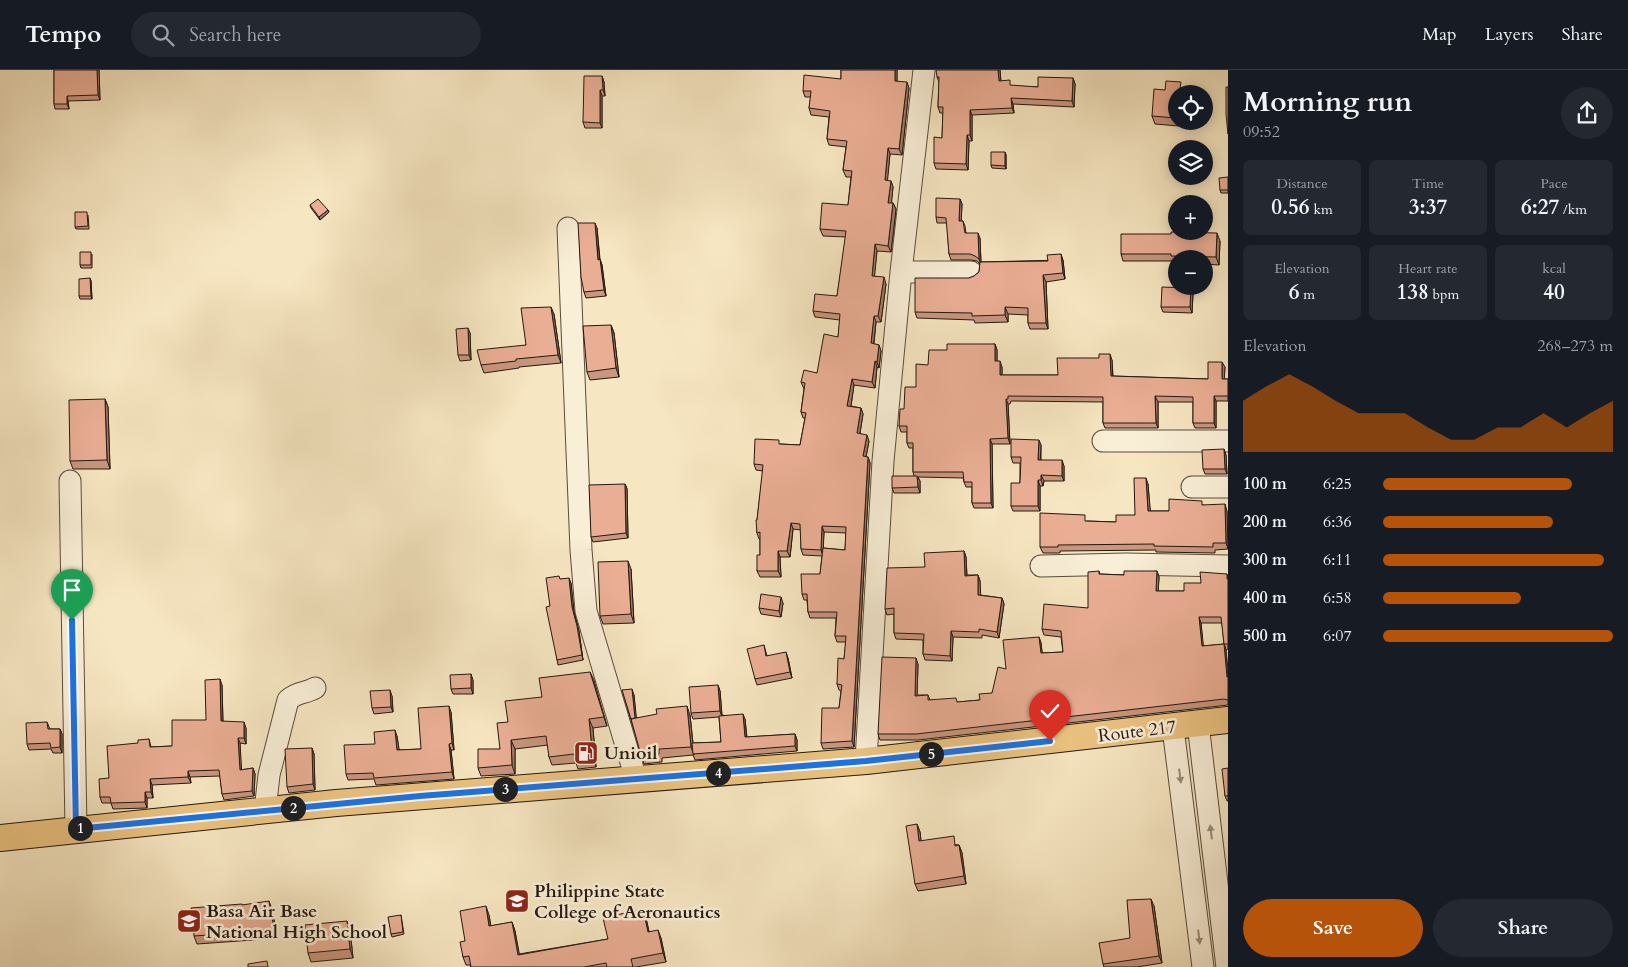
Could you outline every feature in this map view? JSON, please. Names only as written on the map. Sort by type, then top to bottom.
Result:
[{"type":"main road","name":"Route 217","points":[[0,838],[410,797],[866,761],[1173,728],[1228,720]]},
{"type":"street","points":[[866,761],[883,461],[901,272],[924,70]]},
{"type":"street","points":[[568,228],[581,550],[586,611],[636,779]]},
{"type":"street","points":[[901,272],[971,272]]},
{"type":"street","points":[[1103,441],[1228,442]]},
{"type":"street","points":[[70,481],[76,829]]},
{"type":"street","points":[[1192,487],[1228,487]]},
{"type":"street","points":[[1041,566],[1126,564],[1228,566]]},
{"type":"street","points":[[265,810],[269,775],[288,700],[294,694],[310,691],[315,688]]},
{"type":"street","points":[[1198,724],[1221,862],[1227,967]]},
{"type":"street","points":[[1173,728],[1203,967]]},
{"type":"building","points":[[54,70],[97,70],[98,95],[67,96],[67,104],[54,104]]},
{"type":"building","points":[[841,70],[895,70],[895,81],[907,82],[899,149],[888,148],[885,180],[891,181],[888,203],[893,203],[888,246],[875,244],[872,276],[884,277],[878,316],[874,316],[871,343],[879,345],[877,362],[875,361],[872,382],[852,379],[847,406],[861,408],[857,433],[867,435],[863,456],[868,457],[852,741],[821,743],[822,708],[839,708],[842,685],[837,684],[838,658],[844,659],[846,636],[835,636],[837,612],[808,612],[807,594],[802,594],[801,574],[820,574],[823,548],[845,550],[846,527],[822,526],[821,550],[801,549],[800,524],[791,523],[787,551],[778,551],[778,571],[757,571],[757,555],[760,555],[760,532],[757,533],[756,520],[763,465],[754,464],[755,439],[779,440],[779,444],[800,445],[806,413],[801,412],[805,383],[801,382],[804,370],[817,373],[824,334],[838,337],[840,314],[813,311],[815,294],[837,296],[846,231],[820,229],[822,203],[848,205],[852,171],[843,170],[847,141],[827,139],[830,111],[809,108],[811,91],[803,91],[804,75],[841,79]]},
{"type":"building","points":[[936,70],[998,70],[999,81],[1010,80],[1010,85],[1038,87],[1038,77],[1073,78],[1072,101],[1011,98],[1012,108],[970,110],[970,135],[967,135],[966,164],[934,163],[934,137],[942,138],[943,107],[938,107],[939,77],[937,77]]},
{"type":"building","points":[[584,76],[602,76],[603,90],[600,90],[600,123],[583,122]]},
{"type":"building","points":[[1166,81],[1181,82],[1180,85],[1168,85],[1168,117],[1152,116],[1154,89],[1165,90]]},
{"type":"building","points":[[1226,87],[1228,87],[1228,134],[1226,114]]},
{"type":"building","points":[[991,152],[1005,152],[1005,166],[991,165]]},
{"type":"building","points":[[1228,177],[1228,190],[1220,190],[1219,178]]},
{"type":"building","points":[[936,198],[960,199],[959,221],[963,221],[965,233],[978,233],[979,259],[970,254],[949,254],[946,218],[936,217]]},
{"type":"building","points":[[318,199],[328,210],[319,217],[310,205]]},
{"type":"building","points":[[75,212],[87,212],[88,226],[75,227]]},
{"type":"building","points":[[578,223],[595,223],[598,260],[600,259],[604,290],[584,292],[581,277]]},
{"type":"building","points":[[1213,233],[1217,233],[1216,257],[1213,257],[1213,250],[1168,250],[1168,254],[1121,254],[1121,234],[1168,234],[1168,240],[1213,240]]},
{"type":"building","points":[[80,252],[91,252],[91,265],[80,265]]},
{"type":"building","points":[[1061,254],[1063,273],[1043,275],[1046,323],[1028,323],[1028,308],[1005,307],[1005,315],[972,316],[972,313],[915,312],[915,278],[969,278],[979,272],[980,262],[1048,261],[1047,255]]},
{"type":"building","points":[[90,278],[91,296],[79,296],[79,279]]},
{"type":"building","points":[[1162,287],[1168,287],[1168,295],[1191,295],[1190,307],[1161,307]]},
{"type":"building","points":[[551,307],[558,355],[481,365],[477,350],[526,345],[521,308]]},
{"type":"building","points":[[611,325],[616,368],[587,372],[583,326]]},
{"type":"building","points":[[468,328],[469,355],[458,355],[456,329]]},
{"type":"building","points":[[947,344],[995,344],[995,361],[1000,361],[1000,375],[1058,375],[1057,358],[1099,358],[1099,354],[1110,354],[1111,376],[1208,379],[1208,362],[1222,362],[1222,379],[1228,379],[1228,396],[1214,396],[1214,423],[1193,423],[1193,397],[1155,396],[1156,423],[1103,423],[1103,397],[1008,396],[1008,399],[1006,399],[1008,438],[990,439],[991,503],[972,503],[972,482],[964,482],[963,472],[913,472],[913,443],[907,443],[907,426],[899,426],[900,409],[904,409],[905,387],[916,387],[916,364],[928,365],[929,350],[947,350]]},
{"type":"building","points":[[105,399],[107,460],[70,461],[69,400]]},
{"type":"building","points":[[1011,439],[1039,440],[1038,460],[1062,460],[1062,476],[1041,475],[1041,480],[1038,480],[1038,506],[1011,506],[1011,483],[1020,483],[1021,457],[1011,457]]},
{"type":"building","points":[[1224,449],[1225,469],[1203,469],[1202,450]]},
{"type":"building","points":[[892,476],[917,476],[918,487],[892,488]]},
{"type":"building","points":[[1134,478],[1146,478],[1148,511],[1169,511],[1169,499],[1202,501],[1202,505],[1225,504],[1226,543],[1213,543],[1213,547],[1154,546],[1154,544],[1058,545],[1058,547],[1040,547],[1040,513],[1085,515],[1085,521],[1116,522],[1116,515],[1135,515]]},
{"type":"building","points":[[625,484],[626,533],[591,537],[589,485]]},
{"type":"building","points":[[964,551],[965,576],[978,575],[978,595],[1002,598],[997,632],[979,629],[979,632],[951,631],[950,656],[923,654],[924,634],[894,633],[894,608],[885,609],[887,568],[925,567],[924,553]]},
{"type":"building","points":[[628,561],[631,614],[600,616],[598,562]]},
{"type":"building","points":[[1099,571],[1099,574],[1124,575],[1124,571],[1157,571],[1156,591],[1184,591],[1184,583],[1201,583],[1200,572],[1227,574],[1228,644],[1224,644],[1228,677],[1228,700],[916,734],[878,734],[882,657],[916,658],[915,696],[928,695],[928,700],[956,698],[957,702],[980,700],[979,694],[992,693],[998,667],[1006,669],[1003,640],[1039,637],[1041,653],[1063,652],[1061,631],[1042,629],[1044,604],[1088,608],[1088,572]],"holes":[[[1199,617],[1221,617],[1224,644],[1202,646]]]},
{"type":"building","points":[[559,576],[560,579],[569,578],[572,607],[582,655],[557,660],[546,607],[550,606],[546,578]]},
{"type":"building","points":[[761,594],[781,597],[779,611],[759,608]]},
{"type":"building","points":[[764,645],[766,656],[786,652],[790,672],[755,679],[747,649]]},
{"type":"building","points":[[590,672],[604,717],[589,719],[593,759],[575,760],[574,754],[549,757],[546,736],[511,740],[512,765],[478,768],[478,749],[500,749],[497,723],[508,722],[505,701],[542,697],[539,678]]},
{"type":"building","points":[[471,674],[471,688],[451,689],[450,675]]},
{"type":"building","points":[[220,679],[221,721],[244,722],[244,738],[238,738],[240,770],[253,768],[252,791],[222,794],[219,770],[188,771],[188,777],[150,779],[151,792],[145,792],[145,802],[111,803],[110,797],[100,797],[99,779],[109,778],[107,746],[138,743],[138,740],[149,739],[150,747],[172,746],[172,720],[206,720],[205,680]]},
{"type":"building","points":[[718,685],[720,711],[691,713],[689,687]]},
{"type":"building","points":[[632,689],[635,718],[631,719],[622,690]]},
{"type":"building","points":[[390,690],[391,707],[372,708],[370,691]]},
{"type":"building","points":[[449,706],[452,743],[449,744],[452,772],[374,778],[373,773],[346,774],[344,745],[375,744],[374,732],[395,730],[397,750],[421,749],[418,708]]},
{"type":"building","points":[[687,706],[691,747],[659,749],[659,754],[641,755],[631,719],[657,714],[656,709]]},
{"type":"building","points":[[743,714],[745,737],[795,734],[795,746],[693,754],[692,743],[721,742],[719,716]]},
{"type":"building","points":[[47,722],[48,729],[60,729],[60,747],[51,748],[50,743],[27,744],[26,723]]},
{"type":"building","points":[[312,748],[313,784],[287,787],[285,749]]},
{"type":"building","points":[[1228,768],[1228,796],[1225,796],[1222,769]]},
{"type":"building","points":[[917,824],[919,841],[954,836],[955,846],[959,845],[964,876],[915,884],[906,826]]},
{"type":"building","points":[[1151,899],[1159,956],[1103,964],[1099,943],[1130,938],[1127,900]]},
{"type":"building","points":[[269,901],[274,928],[250,932],[194,936],[191,908],[242,905]]},
{"type":"building","points":[[486,906],[489,926],[512,922],[518,955],[608,939],[603,918],[643,909],[648,932],[658,930],[663,953],[631,959],[633,967],[607,967],[606,963],[584,967],[471,967],[469,956],[463,957],[460,942],[465,941],[460,911]]},
{"type":"building","points":[[401,915],[403,932],[391,934],[388,917]]},
{"type":"building","points":[[347,921],[350,949],[308,953],[305,925]]},
{"type":"building","points":[[267,961],[268,967],[248,967],[248,964]]},
{"type":"place","name":"Unioil","points":[[586,753]]},
{"type":"place","name":"Philippine State College of Aeronautics","points":[[517,901]]},
{"type":"place","name":"Basa Air Base National High School","points":[[189,921]]},
{"type":"route","points":[[72,620],[76,829],[336,803],[866,761],[1050,741]]}]
